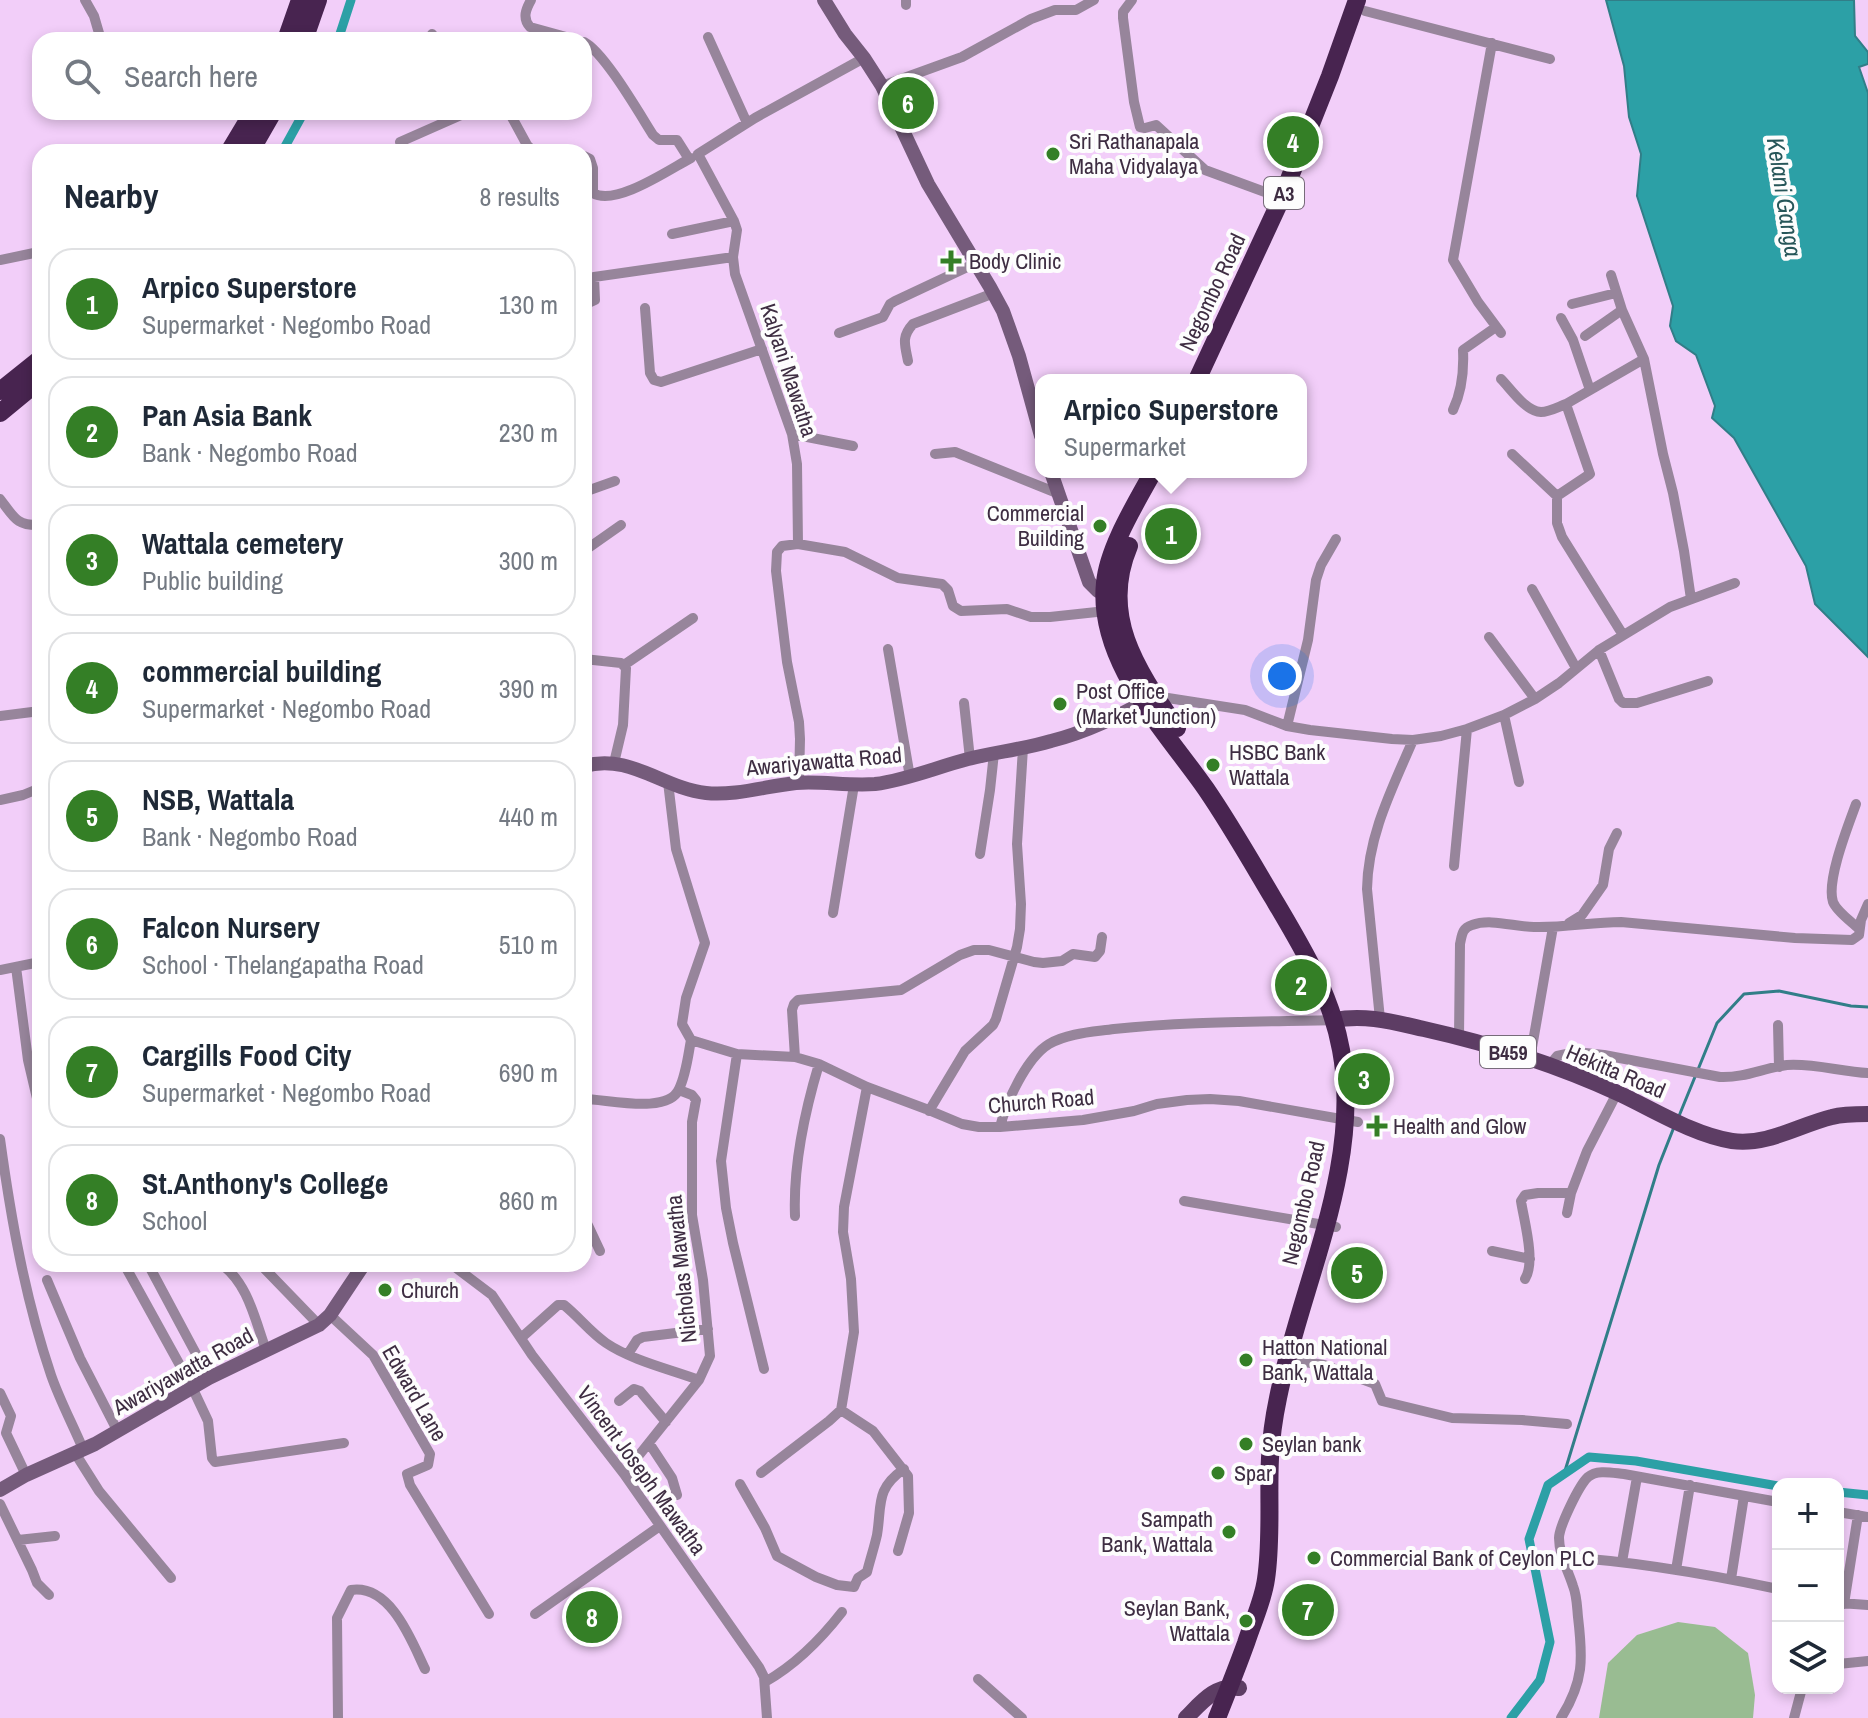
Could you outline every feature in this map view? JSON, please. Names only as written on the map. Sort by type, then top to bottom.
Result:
[{"type":"highway","points":[[289,32],[300,0]]},
{"type":"highway","points":[[307,32],[318,0]]},
{"type":"highway","name":"Negombo Road","points":[[1213,374],[1287,200],[1330,76],[1364,4]]},
{"type":"highway","points":[[234,144],[248,120]]},
{"type":"highway","points":[[255,144],[268,120]]},
{"type":"highway","name":"Negombo Road","points":[[1200,374],[1287,200]]},
{"type":"highway","points":[[0,391],[32,365]]},
{"type":"highway","points":[[0,413],[32,387]]},
{"type":"highway","name":"Negombo Road","points":[[1150,478],[1112,554],[1106,573],[1111,639],[1117,655],[1149,699],[1246,853],[1340,1018],[1352,1120],[1284,1424],[1280,1465],[1280,1542],[1273,1597],[1235,1687],[1217,1718]]},
{"type":"highway","name":"Negombo Road","points":[[1109,599],[1134,532],[1162,478]]},
{"type":"highway","name":"Negombo Road","points":[[1227,1718],[1264,1589],[1268,1555],[1270,1455],[1277,1406],[1330,1226]]},
{"type":"main road","name":"Hekitta Road","points":[[1340,1018],[1380,1019],[1459,1037],[1530,1059],[1723,1139],[1748,1141],[1796,1130],[1832,1117],[1868,1114]]},
{"type":"main road","points":[[1186,1718],[1210,1694],[1235,1687]]},
{"type":"street","points":[[85,0],[99,32]]},
{"type":"street","points":[[531,0],[525,17],[530,27],[548,32]]},
{"type":"street","points":[[824,0],[882,86],[928,184],[994,293],[1019,356],[1035,414]]},
{"type":"street","points":[[882,86],[962,57],[1031,19],[1055,10],[1076,10],[1094,0]]},
{"type":"street","points":[[1132,0],[1123,12],[1123,18],[1140,127],[1156,125],[1205,170],[1287,200]]},
{"type":"street","points":[[1364,4],[1550,59]]},
{"type":"street","points":[[708,37],[747,123]]},
{"type":"street","points":[[1453,410],[1459,397],[1464,368],[1463,350],[1498,330],[1453,260],[1492,43]]},
{"type":"street","points":[[592,46],[653,135],[659,140],[677,140],[694,157]]},
{"type":"street","points":[[592,165],[593,193],[600,197],[628,192],[864,58]]},
{"type":"street","points":[[400,142],[450,120]]},
{"type":"street","points":[[513,120],[526,144]]},
{"type":"street","name":"Kalyani Mawatha","points":[[694,157],[734,221],[737,230],[733,257],[735,274],[792,434],[797,464],[798,544]]},
{"type":"street","points":[[672,234],[734,221]]},
{"type":"street","points":[[0,260],[32,253]]},
{"type":"street","points":[[592,301],[595,300],[594,277],[733,257]]},
{"type":"street","points":[[839,333],[883,317],[895,301],[976,263]]},
{"type":"street","points":[[1611,275],[1622,310],[1644,359],[1673,493],[1691,599]]},
{"type":"street","points":[[908,361],[904,338],[913,324],[994,293]]},
{"type":"street","points":[[1572,304],[1616,293]]},
{"type":"street","points":[[645,308],[650,373],[654,380],[661,382],[762,349]]},
{"type":"street","points":[[1585,336],[1622,310]]},
{"type":"street","points":[[1561,318],[1573,340],[1590,390]]},
{"type":"street","points":[[1501,379],[1528,407],[1545,412],[1566,404],[1644,359]]},
{"type":"street","points":[[1557,496],[1590,474],[1566,404]]},
{"type":"street","points":[[792,434],[853,446]]},
{"type":"street","points":[[935,454],[955,452],[1057,493]]},
{"type":"street","points":[[1512,454],[1557,496],[1557,523],[1562,537],[1623,635]]},
{"type":"street","points":[[1053,478],[1089,582],[1109,599]]},
{"type":"street","points":[[592,489],[615,481]]},
{"type":"street","points":[[0,499],[18,522],[32,525]]},
{"type":"street","points":[[592,545],[621,525]]},
{"type":"street","points":[[1287,726],[1308,640],[1316,580],[1336,539]]},
{"type":"street","points":[[799,783],[799,722],[787,662],[776,571],[777,552],[782,546],[798,544],[845,552],[898,578],[942,584],[948,590],[953,606],[961,611],[998,608],[1031,617],[1050,617],[1109,599]]},
{"type":"street","points":[[1149,699],[1245,710],[1287,726],[1378,738],[1413,740],[1441,736],[1504,715],[1535,699],[1599,650],[1670,607],[1735,583]]},
{"type":"street","points":[[1532,589],[1576,668]]},
{"type":"street","points":[[624,665],[693,618]]},
{"type":"street","points":[[1489,637],[1535,699]]},
{"type":"street","points":[[888,649],[910,777]]},
{"type":"street","points":[[1599,650],[1623,703],[1637,703],[1708,681]]},
{"type":"street","points":[[592,660],[621,663],[626,668],[623,725],[614,763]]},
{"type":"street","name":"Awariyawatta Road","points":[[592,764],[614,763],[708,793],[799,783],[854,785],[893,781],[1078,732],[1123,714],[1149,699]]},
{"type":"street","points":[[964,703],[970,759]]},
{"type":"street","points":[[0,716],[32,712]]},
{"type":"street","points":[[1504,715],[1519,782]]},
{"type":"street","points":[[1454,866],[1467,729]]},
{"type":"street","points":[[1380,1019],[1367,867],[1378,823],[1413,740]]},
{"type":"street","points":[[929,1111],[965,1051],[993,1025],[1014,957],[1020,929],[1017,844],[1023,748]]},
{"type":"street","points":[[980,854],[994,753]]},
{"type":"street","points":[[592,1100],[653,1104],[673,1098],[679,1090],[691,1040],[682,1024],[686,998],[705,943],[676,849],[668,782]]},
{"type":"street","points":[[833,913],[854,785]]},
{"type":"street","points":[[0,800],[32,791]]},
{"type":"street","points":[[1856,804],[1832,888],[1836,907],[1859,929]]},
{"type":"street","points":[[1565,925],[1582,915],[1603,885],[1609,849],[1617,833]]},
{"type":"street","points":[[1459,1037],[1460,944],[1465,929],[1476,923],[1553,927],[1621,922],[1852,940],[1859,935],[1868,904]]},
{"type":"street","points":[[1530,1059],[1553,927]]},
{"type":"street","points":[[795,1057],[792,1010],[798,1000],[901,990],[974,950],[989,950],[1043,963],[1062,961],[1073,954],[1095,957],[1100,951],[1102,937]]},
{"type":"street","points":[[0,970],[32,964]]},
{"type":"street","points":[[16,967],[32,1077]]},
{"type":"street","points":[[1000,1127],[1007,1105],[1034,1058],[1052,1042],[1088,1033],[1151,1026],[1340,1018]]},
{"type":"street","points":[[1778,1025],[1779,1067]]},
{"type":"street","name":"Church Road","points":[[691,1040],[737,1054],[795,1057],[819,1064],[867,1087],[962,1124],[979,1127],[1083,1120],[1157,1104],[1210,1099],[1352,1120]]},
{"type":"street","points":[[1549,1066],[1557,1056],[1576,1052],[1734,1078],[1802,1065],[1868,1073]]},
{"type":"street","points":[[737,1054],[721,1161],[733,1243],[764,1369]]},
{"type":"street","points":[[795,1216],[794,1187],[804,1120],[819,1064]]},
{"type":"street","points":[[761,1473],[841,1410],[854,1332],[851,1279],[843,1232],[844,1207],[867,1087]]},
{"type":"street","name":"Nicholas Mawatha","points":[[624,1474],[699,1380],[710,1356],[703,1280],[692,1215],[692,1122],[696,1100],[679,1090]]},
{"type":"street","points":[[1567,1213],[1587,1151],[1617,1093]]},
{"type":"street","points":[[0,1139],[4,1200],[25,1287],[52,1377],[79,1451],[99,1491],[171,1578]]},
{"type":"street","points":[[1525,1279],[1530,1272],[1530,1259],[1521,1201],[1525,1195],[1571,1193]]},
{"type":"street","points":[[1184,1201],[1330,1226]]},
{"type":"street","points":[[592,1234],[600,1251]]},
{"type":"street","points":[[1492,1251],[1530,1259]]},
{"type":"street","points":[[128,1272],[208,1421],[215,1462],[344,1443]]},
{"type":"street","points":[[152,1272],[209,1378]]},
{"type":"street","points":[[232,1272],[242,1284],[266,1350]]},
{"type":"street","points":[[269,1272],[325,1320],[358,1272]]},
{"type":"street","name":"Vincent Joseph Mawatha","points":[[462,1272],[492,1295],[624,1474],[759,1667],[765,1682],[767,1718]]},
{"type":"street","points":[[47,1280],[80,1358],[118,1432]]},
{"type":"street","points":[[521,1338],[558,1305],[564,1305],[600,1338],[628,1354],[699,1380]]},
{"type":"street","name":"Awariyawatta Road","points":[[0,1490],[118,1432],[192,1387],[325,1320]]},
{"type":"street","name":"Edward Lane","points":[[325,1320],[373,1355],[430,1454],[428,1465],[407,1474],[410,1485],[489,1614]]},
{"type":"street","points":[[628,1354],[637,1340],[643,1337],[708,1329]]},
{"type":"street","points":[[1298,1361],[1324,1365],[1375,1384],[1382,1401],[1452,1418],[1567,1424]]},
{"type":"street","points":[[619,1401],[634,1389],[640,1391],[666,1422]]},
{"type":"street","points":[[0,1393],[11,1416],[6,1433],[26,1475]]},
{"type":"street","points":[[841,1410],[873,1431],[908,1476],[909,1513],[898,1551]]},
{"type":"street","points":[[649,1443],[672,1478],[677,1495]]},
{"type":"street","points":[[740,1484],[777,1556],[816,1577],[854,1587],[858,1578],[867,1572],[876,1537],[881,1494],[884,1487],[904,1469]]},
{"type":"street","points":[[1561,1718],[1573,1699],[1581,1674],[1582,1645],[1575,1590],[1562,1557],[1559,1536],[1577,1492],[1589,1476],[1601,1472],[1772,1501]]},
{"type":"street","points":[[1622,1562],[1637,1477]]},
{"type":"street","points":[[1676,1570],[1690,1485]]},
{"type":"street","points":[[1731,1579],[1744,1496]]},
{"type":"street","points":[[0,1504],[37,1583],[49,1595]]},
{"type":"street","points":[[1844,1591],[1863,1516]]},
{"type":"street","points":[[535,1614],[660,1526]]},
{"type":"street","points":[[18,1540],[55,1536]]},
{"type":"street","points":[[1562,1557],[1622,1562],[1772,1588]]},
{"type":"street","points":[[338,1718],[337,1618],[351,1590],[373,1594],[395,1612],[425,1669]]},
{"type":"street","points":[[1844,1603],[1868,1605]]},
{"type":"street","points":[[765,1682],[791,1664],[830,1628],[842,1612]]},
{"type":"street","points":[[1844,1663],[1868,1661]]},
{"type":"street","points":[[978,1679],[1022,1718]]},
{"type":"street","points":[[1794,1718],[1800,1694]]},
{"type":"shaded area","points":[[1678,1622],[1715,1627],[1748,1653],[1755,1695],[1753,1718],[1599,1718],[1608,1663],[1637,1635]]},
{"type":"water","name":"Kelani Ganga","points":[[1606,0],[1854,0],[1855,36],[1868,52],[1868,64],[1859,67],[1868,93],[1868,657],[1815,604],[1806,566],[1734,438],[1712,418],[1715,406],[1696,355],[1676,341],[1670,326],[1673,306],[1637,196],[1641,154],[1629,117],[1624,66]]},
{"type":"waterway","points":[[341,32],[351,0]]},
{"type":"waterway","points":[[286,144],[300,120]]},
{"type":"waterway","points":[[1679,1116],[1717,1023],[1744,994],[1779,991],[1868,1007]]},
{"type":"waterway","points":[[1564,1474],[1659,1165],[1674,1127]]},
{"type":"waterway","points":[[1511,1718],[1540,1680],[1550,1642],[1529,1539],[1548,1485],[1589,1457],[1636,1461],[1772,1485]]},
{"type":"waterway","points":[[1844,1493],[1868,1495]]},
{"type":"place","name":"Falcon Nursery","points":[[908,103]]},
{"type":"place","name":"commercial building","points":[[1293,142]]},
{"type":"place","name":"Sri Rathanapala Maha Vidyalaya","points":[[1053,154]]},
{"type":"place","name":"Body Clinic","points":[[951,261]]},
{"type":"place","name":"Commercial Building","points":[[1100,526]]},
{"type":"place","name":"Arpico Superstore","points":[[1171,534]]},
{"type":"place","name":"Post Office (Market Junction)","points":[[1060,704]]},
{"type":"place","name":"HSBC Bank Wattala","points":[[1213,765]]},
{"type":"place","name":"Pan Asia Bank","points":[[1301,985]]},
{"type":"place","name":"Wattala cemetery","points":[[1364,1079]]},
{"type":"place","name":"Health and Glow","points":[[1377,1126]]},
{"type":"place","name":"NSB, Wattala","points":[[1357,1273]]},
{"type":"place","name":"Church","points":[[385,1290]]},
{"type":"place","name":"Hatton National Bank, Wattala","points":[[1246,1360]]},
{"type":"place","name":"Seylan bank","points":[[1246,1444]]},
{"type":"place","name":"Spar","points":[[1218,1473]]},
{"type":"place","name":"Sampath Bank, Wattala","points":[[1229,1532]]},
{"type":"place","name":"Commercial Bank of Ceylon PLC","points":[[1314,1558]]},
{"type":"place","name":"Cargills Food City","points":[[1308,1610]]},
{"type":"place","name":"St.Anthony's College","points":[[592,1617]]},
{"type":"place","name":"Seylan Bank, Wattala","points":[[1246,1621]]}]
